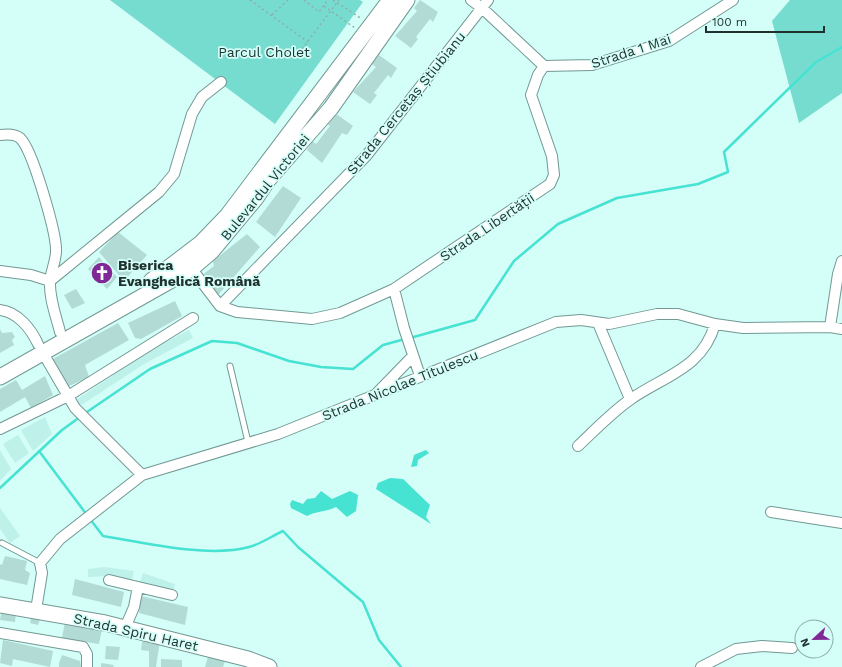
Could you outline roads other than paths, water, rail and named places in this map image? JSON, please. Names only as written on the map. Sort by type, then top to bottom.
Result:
[{"type":"main road","name":"Bulevardul Victoriei","points":[[0,367],[41,348],[187,263],[201,243],[227,216],[369,30],[390,0]]},
{"type":"main road","name":"Bulevardul Victoriei","points":[[0,377],[41,348],[60,332],[160,276],[212,251],[256,198],[268,180],[331,108],[408,0]]},
{"type":"main road","name":"Strada Spiru Haret","points":[[0,605],[36,610],[125,628],[248,659],[269,667]]},
{"type":"street","points":[[471,0],[485,4],[544,66]]},
{"type":"street","name":"Strada 1 Mai","points":[[544,66],[592,65],[669,41],[733,0]]},
{"type":"street","name":"Strada Cercetaș Știubianu","points":[[220,306],[367,155],[485,4]]},
{"type":"street","name":"Strada Libertății","points":[[220,306],[237,312],[312,319],[340,313],[394,289],[550,184],[554,175],[552,156],[531,95],[538,75],[544,66]]},
{"type":"street","points":[[50,281],[169,182],[174,174],[192,114],[202,97],[221,82]]},
{"type":"street","points":[[0,135],[9,134],[20,138],[31,155],[47,207],[56,248],[50,281],[52,298],[60,332]]},
{"type":"street","points":[[830,327],[838,274],[842,261]]},
{"type":"street","points":[[187,263],[220,306]]},
{"type":"street","points":[[0,271],[50,281]]},
{"type":"street","points":[[394,289],[412,357],[420,376]]},
{"type":"street","points":[[0,310],[10,313],[30,328],[76,408],[142,475]]},
{"type":"street","name":"Strada Nicolae Titulescu","points":[[40,563],[60,539],[100,506],[142,475],[278,434],[372,398],[420,376],[556,322],[581,320],[609,324],[657,314],[678,314],[715,324],[743,328],[830,327],[842,329]]},
{"type":"street","points":[[0,429],[68,396],[193,318]]},
{"type":"street","points":[[598,323],[630,399]]},
{"type":"street","points":[[578,446],[630,399],[680,371],[700,355],[711,338],[715,324]]},
{"type":"street","points":[[372,398],[412,357]]},
{"type":"street","points":[[771,512],[842,524]]},
{"type":"street","points":[[36,610],[42,572],[40,563]]},
{"type":"street","points":[[108,580],[172,595]]},
{"type":"street","points":[[125,628],[134,607],[138,587]]},
{"type":"street","points":[[0,633],[83,647],[87,654],[87,667]]},
{"type":"street","points":[[701,667],[736,649],[762,646],[792,648]]},
{"type":"lane","points":[[230,366],[248,442]]},
{"type":"lane","points":[[2,543],[40,563]]},
{"type":"waterway","points":[[410,338],[475,320],[514,261],[558,224],[617,198],[698,184],[728,172],[724,152],[816,62],[842,47]]},
{"type":"waterway","points":[[84,414],[150,369],[212,341],[237,343],[289,361],[321,367],[353,369],[383,345],[405,339]]},
{"type":"waterway","points":[[0,488],[62,430],[80,417]]},
{"type":"waterway","points":[[39,451],[87,515]]},
{"type":"waterway","points":[[90,519],[103,536],[196,550],[233,550],[249,547],[283,531],[298,547],[363,602],[379,640],[401,667]]},
{"type":"place","name":"Biserica Evanghelică Română","points":[[102,273]]},
{"type":"park label","name":"Parcul Cholet","points":[[264,52]]}]
